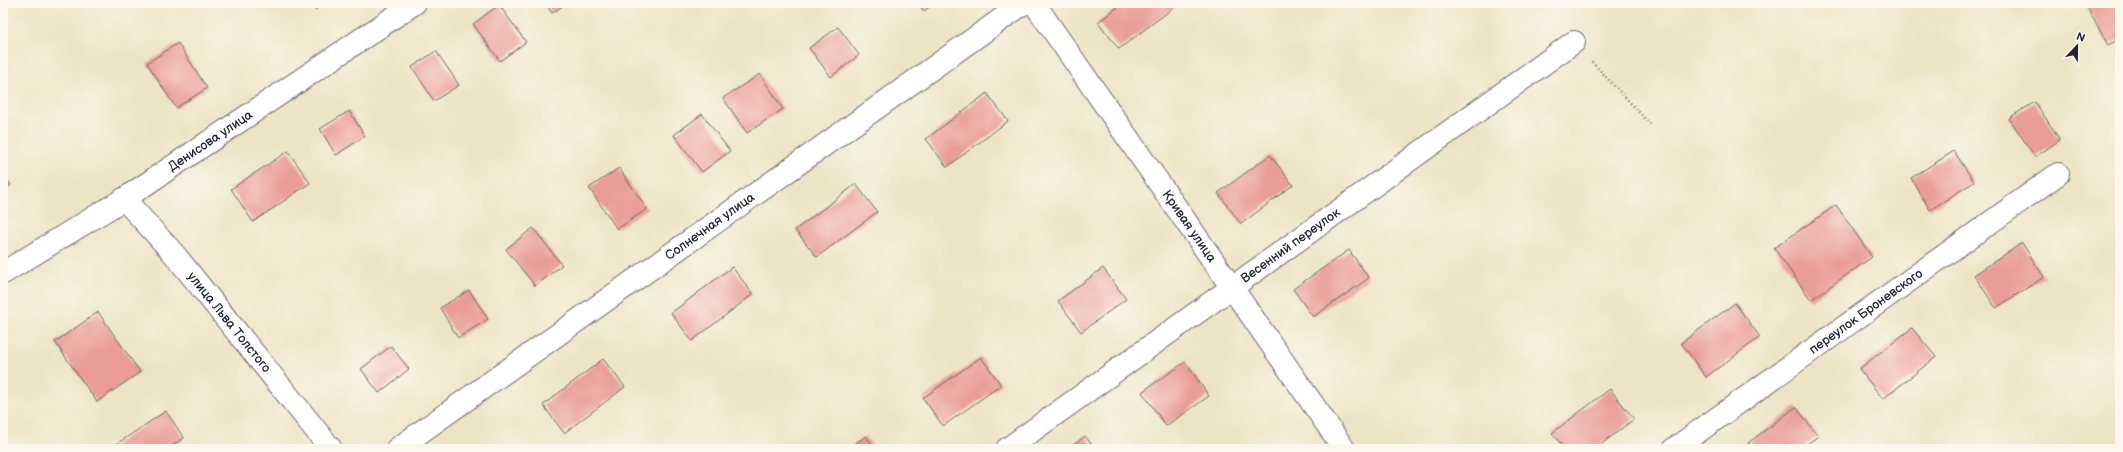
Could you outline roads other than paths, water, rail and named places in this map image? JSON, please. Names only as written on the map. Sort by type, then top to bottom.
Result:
[{"type":"street","name":"Денисова улица","points":[[3,273],[124,199],[415,3]]},
{"type":"street","name":"Солнечная улица","points":[[397,449],[1024,3]]},
{"type":"street","name":"Кривая улица","points":[[1034,3],[1344,449]]},
{"type":"street","name":"Весенний переулок","points":[[1007,449],[1574,42]]},
{"type":"street","name":"переулок Броневского","points":[[1674,449],[2058,174]]},
{"type":"street","name":"улица Льва Толстого","points":[[124,199],[175,255],[331,449]]}]
